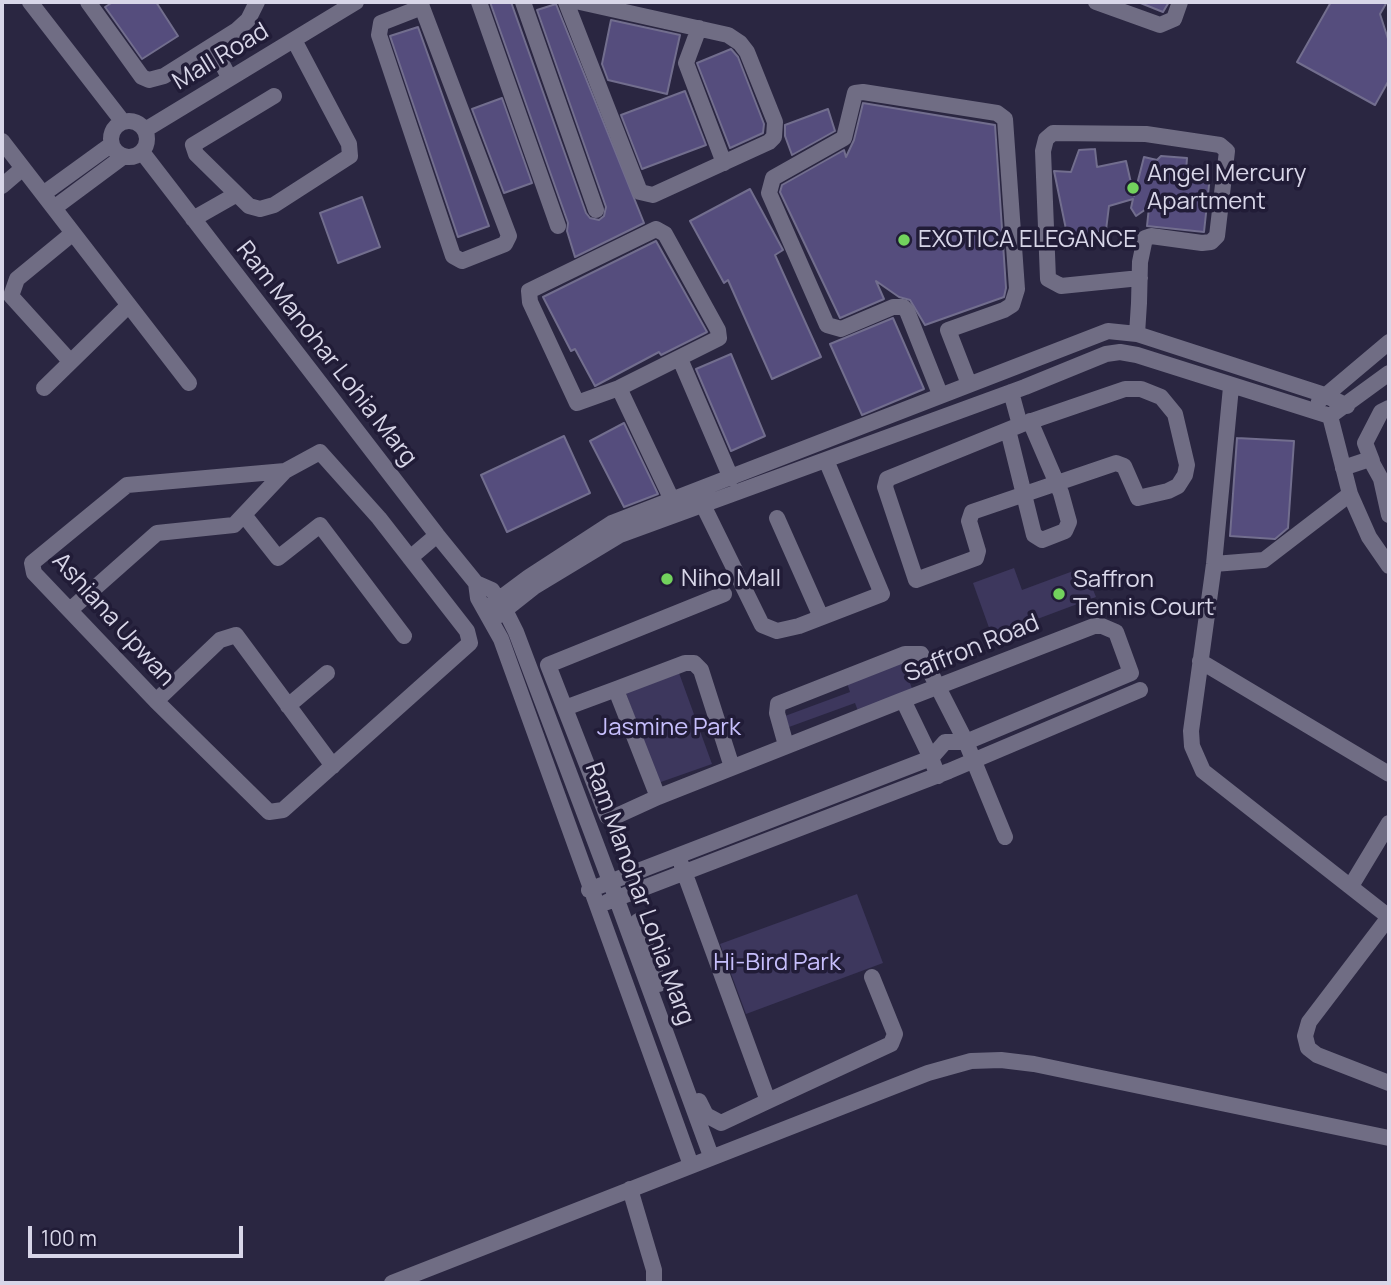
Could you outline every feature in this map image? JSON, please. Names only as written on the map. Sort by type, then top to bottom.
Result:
[{"type":"street","points":[[30,2],[123,122]]},
{"type":"street","points":[[88,2],[142,77],[149,80],[164,76],[213,47],[248,20],[257,2]]},
{"type":"street","name":"Mall Road","points":[[145,130],[356,2]]},
{"type":"street","points":[[479,2],[558,226]]},
{"type":"street","points":[[523,2],[596,210]]},
{"type":"street","points":[[566,2],[640,192],[653,195],[769,142],[774,136],[775,122],[747,52],[740,43],[728,35],[580,2]]},
{"type":"street","points":[[1096,2],[1160,25],[1174,19],[1180,2]]},
{"type":"street","points":[[421,4],[509,236],[505,244],[462,261],[453,256],[379,35],[381,23],[421,4]]},
{"type":"street","points":[[699,28],[686,62],[724,163]]},
{"type":"street","points":[[274,96],[193,145],[196,154],[249,206],[267,208],[350,156],[349,144],[294,40]]},
{"type":"street","points":[[213,47],[229,78]]},
{"type":"street","points":[[960,411],[946,392],[907,311],[892,307],[841,329],[827,325],[769,193],[774,178],[844,138],[853,97],[858,92],[997,113],[1005,120],[1016,297],[1004,310],[948,330],[969,384]]},
{"type":"street","points":[[43,194],[112,144],[113,132],[123,122],[133,121],[145,130],[147,141],[142,152],[124,156],[54,208]]},
{"type":"street","points":[[1137,334],[1145,238],[1151,236],[1202,243],[1211,242],[1217,236],[1227,151],[1220,145],[1146,134],[1053,133],[1046,139],[1043,151],[1048,279],[1061,286],[1140,278]]},
{"type":"street","points":[[2,141],[189,383]]},
{"type":"street","points":[[112,144],[124,156]]},
{"type":"street","name":"Ram Manohar Lohia Marg","points":[[142,152],[476,583],[478,598],[495,610],[516,632],[711,1156]]},
{"type":"street","points":[[2,186],[23,168]]},
{"type":"street","points":[[193,219],[237,194]]},
{"type":"street","points":[[651,230],[662,231],[720,334],[716,341],[619,388],[581,403],[573,399],[528,297],[532,288],[651,230]]},
{"type":"street","points":[[69,360],[11,296],[17,279],[73,233]]},
{"type":"street","points":[[44,388],[69,360],[129,304]]},
{"type":"street","points":[[495,610],[612,523],[1108,331],[1137,334],[1325,396],[1347,406]]},
{"type":"street","points":[[1308,408],[1388,346]]},
{"type":"street","points":[[495,610],[620,535],[960,411],[1106,354],[1120,352],[1330,416]]},
{"type":"street","points":[[680,359],[731,478]]},
{"type":"street","points":[[1330,416],[1389,373]]},
{"type":"street","points":[[1133,387],[1161,397],[1175,414],[1187,465],[1178,486],[1138,498],[1124,466],[1116,463],[969,515],[978,551],[976,558],[920,581],[915,579],[885,487],[887,480],[1019,426],[1133,387]]},
{"type":"street","points":[[1231,387],[1214,564],[1191,731],[1192,746],[1203,771],[1389,917],[1309,1022],[1305,1036],[1308,1048],[1317,1055],[1389,1083]]},
{"type":"street","points":[[619,388],[671,500]]},
{"type":"street","points":[[1011,392],[1019,426],[1026,495],[1034,535],[1042,540],[1069,527],[1061,493],[1019,426]]},
{"type":"street","points":[[1389,408],[1381,412],[1365,443],[1381,479],[1389,514]]},
{"type":"street","points":[[1330,416],[1350,494],[1369,537],[1389,566]]},
{"type":"street","name":"Ashiana Upwan","points":[[317,451],[324,454],[467,631],[470,643],[283,810],[269,811],[156,701],[34,573],[33,559],[119,489],[132,484],[285,471],[317,451]]},
{"type":"street","points":[[1343,468],[1370,458],[1372,461]]},
{"type":"street","points":[[703,505],[762,625],[786,630],[882,594],[826,460]]},
{"type":"street","points":[[755,468],[762,484]]},
{"type":"street","points":[[69,610],[157,533],[234,526],[285,471]]},
{"type":"street","points":[[1214,564],[1264,560],[1350,494]]},
{"type":"street","points":[[244,515],[278,558],[320,525],[404,636]]},
{"type":"street","points":[[778,519],[821,617]]},
{"type":"street","points":[[410,558],[437,535]]},
{"type":"street","points":[[724,594],[548,665],[607,816],[612,818],[786,745],[903,700]]},
{"type":"street","name":"Ram Manohar Lohia Marg","points":[[495,610],[589,890],[691,1165]]},
{"type":"street","name":"Saffron Road","points":[[938,776],[903,700],[937,684],[1102,626],[1116,632],[1130,673],[966,741]]},
{"type":"street","points":[[156,701],[220,640],[236,635],[333,766]]},
{"type":"street","points":[[786,745],[776,713],[776,708],[783,701],[912,653],[922,654],[927,659],[966,741],[1005,837]]},
{"type":"street","points":[[1200,661],[1389,774]]},
{"type":"street","points":[[565,708],[685,663],[695,663],[701,670],[732,767]]},
{"type":"street","points":[[288,706],[327,673]]},
{"type":"street","points":[[619,688],[618,695],[658,797]]},
{"type":"street","points":[[596,907],[938,776],[1140,690]]},
{"type":"street","points":[[589,890],[930,758],[945,741],[966,741]]},
{"type":"street","points":[[1350,886],[1389,823]]},
{"type":"street","points":[[758,825],[765,842]]},
{"type":"street","points":[[679,857],[768,1101]]},
{"type":"street","points":[[638,921],[706,1115],[721,1123],[891,1045],[895,1034],[872,977]]},
{"type":"street","points":[[392,1283],[711,1156],[928,1073],[971,1061],[1001,1060],[1098,1076],[1389,1138]]},
{"type":"street","points":[[630,1189],[654,1270],[654,1283]]},
{"type":"green space","points":[[1084,567],[1096,597],[992,636],[973,583],[1014,568],[1022,590]]},
{"type":"green space","points":[[902,662],[913,691],[858,711],[855,703],[789,727],[785,716],[850,692],[847,683]]},
{"type":"green space","name":"Jasmine Park","points":[[679,673],[712,764],[658,783],[626,693]]},
{"type":"green space","name":"Hi-Bird Park","points":[[857,894],[883,963],[746,1014],[720,944]]},
{"type":"building","points":[[113,2],[156,2],[178,36],[142,59],[105,7]]},
{"type":"building","points":[[490,2],[511,2],[586,213],[590,218],[599,220],[604,216],[606,207],[537,10],[556,4],[644,223],[575,257],[567,231],[568,223]]},
{"type":"building","points":[[1138,2],[1169,2],[1163,12]]},
{"type":"building","points":[[1331,2],[1387,2],[1380,14],[1389,42],[1389,80],[1375,105],[1297,62]]},
{"type":"building","points":[[611,20],[680,35],[667,94],[608,80],[602,64]]},
{"type":"building","points":[[418,27],[489,226],[458,237],[390,36]]},
{"type":"building","points":[[731,49],[738,57],[764,124],[763,133],[730,148],[697,63]]},
{"type":"building","points":[[685,91],[706,145],[642,169],[621,115]]},
{"type":"building","points":[[502,98],[532,183],[504,193],[472,109]]},
{"type":"building","name":"EXOTICA ELEGANCE","points":[[863,103],[995,125],[1006,288],[1004,297],[925,325],[910,300],[899,297],[876,281],[884,299],[840,318],[780,192],[782,185],[844,150],[846,157],[854,140]]},
{"type":"building","points":[[828,109],[835,131],[792,155],[785,136],[785,125]]},
{"type":"building","name":"Angel Mercury Apartment","points":[[1095,149],[1097,167],[1126,161],[1134,196],[1144,157],[1157,160],[1161,156],[1187,158],[1186,173],[1210,176],[1204,232],[1147,226],[1149,207],[1136,216],[1131,208],[1133,199],[1109,206],[1106,230],[1068,239],[1054,171],[1071,172],[1079,150]]},
{"type":"building","points":[[750,189],[783,250],[775,255],[821,357],[772,379],[728,280],[724,283],[690,221]]},
{"type":"building","points":[[362,197],[380,247],[338,263],[320,213]]},
{"type":"building","points":[[656,241],[707,332],[661,355],[659,352],[595,386],[575,349],[571,351],[543,297]]},
{"type":"building","points":[[893,318],[924,389],[862,415],[830,344]]},
{"type":"building","points":[[731,354],[765,436],[731,451],[696,369]]},
{"type":"building","points":[[624,423],[658,494],[624,507],[590,441]]},
{"type":"building","points":[[564,436],[590,493],[507,532],[481,475]]},
{"type":"building","points":[[1237,438],[1294,441],[1288,528],[1275,539],[1230,536]]},
{"type":"place","name":"Angel Mercury Apartment","points":[[1133,188]]},
{"type":"place","name":"EXOTICA ELEGANCE","points":[[904,240]]},
{"type":"place","name":"Niho Mall","points":[[667,579]]},
{"type":"place","name":"Saffron Tennis Court","points":[[1059,594]]}]
